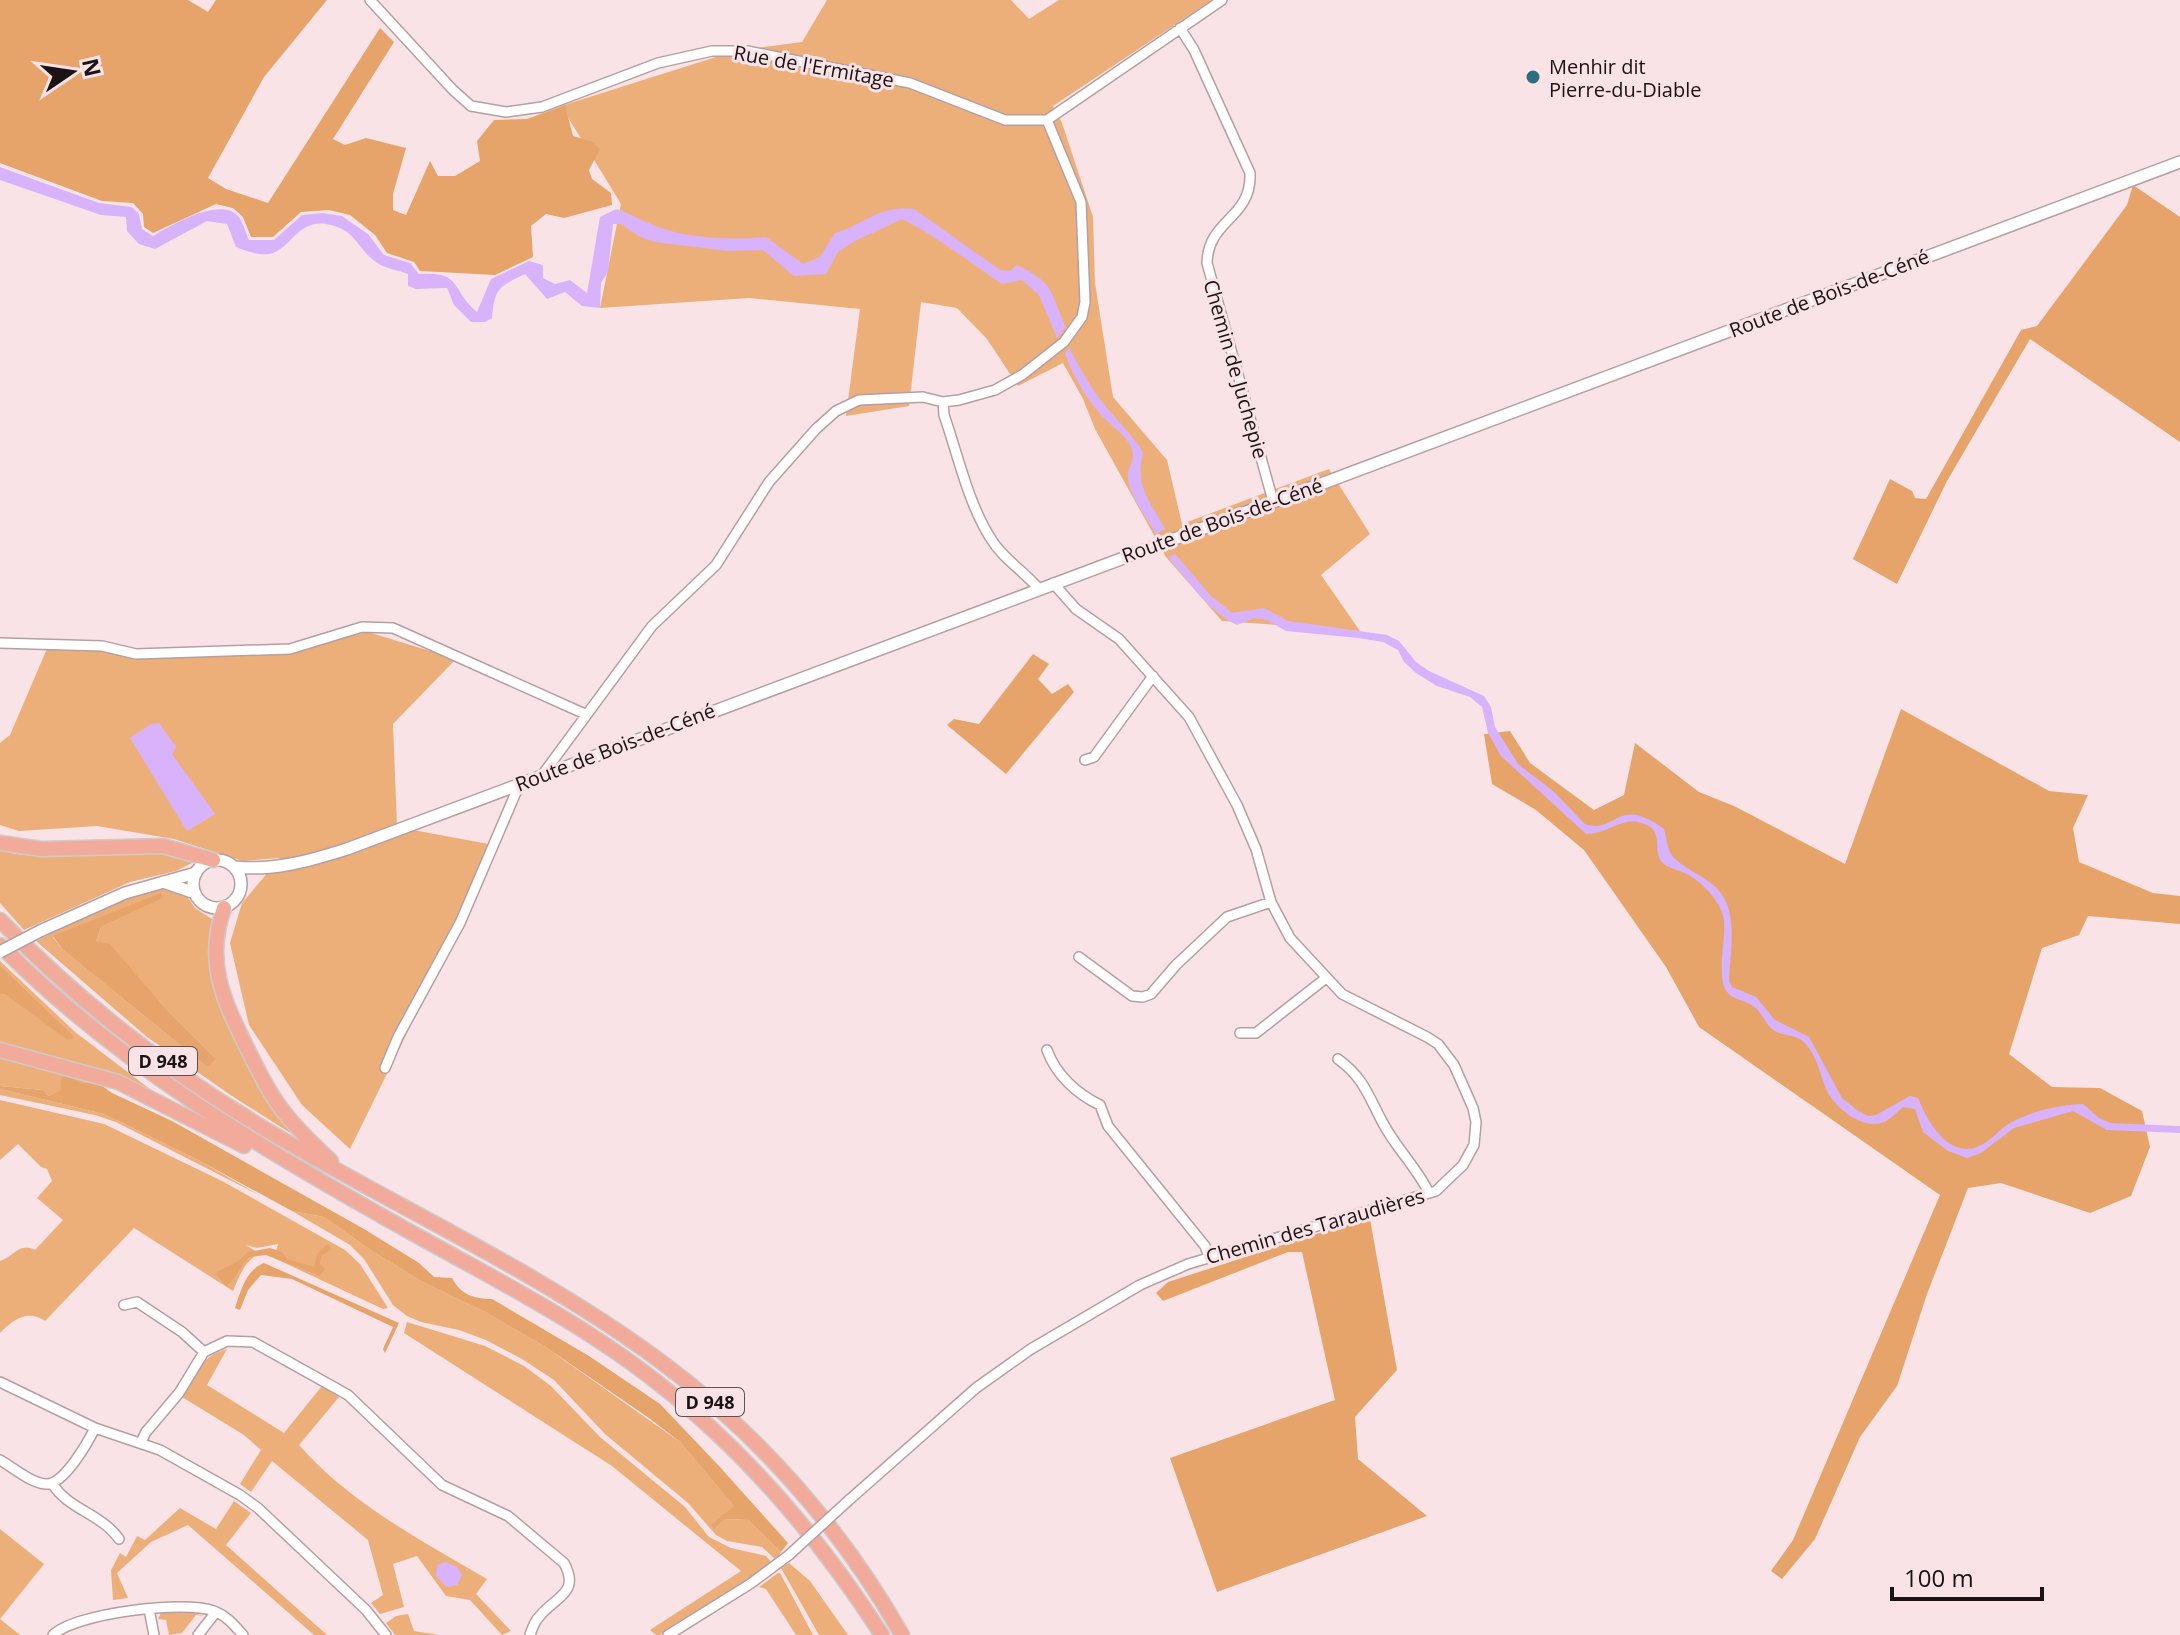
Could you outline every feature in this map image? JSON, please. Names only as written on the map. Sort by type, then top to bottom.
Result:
[{"type":"highway","points":[[0,843],[41,849],[163,846],[213,860]]},
{"type":"highway","points":[[224,908],[215,941],[219,983],[226,1004],[276,1101],[304,1135],[346,1176]]},
{"type":"highway","name":"D 948","points":[[0,920],[79,994],[136,1041],[263,1128],[566,1298],[618,1331],[684,1380],[759,1447],[822,1516],[869,1581],[902,1635]]},
{"type":"highway","name":"D 948","points":[[0,945],[60,1001],[149,1073],[244,1137],[561,1317],[657,1382],[732,1447],[783,1499],[820,1544],[882,1635]]},
{"type":"highway","points":[[0,1050],[118,1082],[314,1178]]},
{"type":"street","name":"Rue de l'Ermitage","points":[[370,0],[471,106],[506,112],[542,107],[658,63],[712,51],[747,51],[910,83],[1005,120],[1047,120]]},
{"type":"street","points":[[543,774],[652,626],[716,565],[769,482],[836,411],[859,400],[923,397],[943,402],[995,390],[1022,375],[1064,342],[1082,317],[1085,302],[1081,202],[1047,120],[1222,0]]},
{"type":"street","name":"Chemin de Juchepie","points":[[1180,28],[1194,50],[1250,173],[1250,189],[1245,203],[1211,238],[1207,263],[1273,501]]},
{"type":"street","name":"Route de Bois-de-Céné","points":[[262,870],[347,849],[2180,162]]},
{"type":"street","points":[[943,402],[944,415],[967,482],[991,539],[1008,561],[1039,589]]},
{"type":"street","name":"Chemin des Taraudières","points":[[668,1635],[750,1584],[789,1555],[960,1401],[1022,1355],[1164,1272],[1429,1193],[1443,1185],[1463,1165],[1474,1145],[1476,1122],[1463,1081],[1447,1053],[1438,1044],[1404,1024],[1352,1001],[1290,938],[1271,902],[1256,849],[1237,805],[1189,717],[1119,639],[1076,609],[1053,583]]},
{"type":"street","points":[[0,643],[102,646],[136,654],[290,649],[362,627],[393,628],[585,714]]},
{"type":"street","points":[[1085,760],[1094,757],[1153,676]]},
{"type":"street","points":[[385,1068],[398,1037],[460,923],[520,783]]},
{"type":"street","points":[[213,860],[235,867],[262,870],[241,884],[236,899],[224,908],[210,907],[198,900],[195,893],[193,879],[196,873],[213,860]]},
{"type":"street","points":[[235,867],[241,884]]},
{"type":"street","points":[[0,952],[125,893],[196,873]]},
{"type":"street","points":[[163,882],[195,893]]},
{"type":"street","points":[[1079,957],[1132,996],[1143,997],[1151,994],[1176,965],[1227,917],[1271,902]]},
{"type":"street","points":[[1240,1033],[1256,1033],[1326,978]]},
{"type":"street","points":[[1047,1050],[1053,1066],[1084,1097],[1100,1105],[1108,1126],[1205,1246],[1209,1257]]},
{"type":"street","points":[[1338,1059],[1355,1071],[1384,1125],[1429,1193]]},
{"type":"street","points":[[124,1305],[137,1302],[182,1332],[204,1352]]},
{"type":"street","points":[[141,1442],[179,1393],[204,1352],[220,1343],[234,1340],[261,1345],[348,1395],[442,1485],[521,1525],[564,1563],[570,1579],[565,1594],[540,1615],[530,1635]]},
{"type":"street","points":[[0,1382],[95,1428],[141,1442],[172,1456],[250,1502],[366,1610],[386,1635]]},
{"type":"street","points":[[0,1460],[44,1485],[52,1483],[86,1448],[95,1428]]},
{"type":"street","points":[[52,1483],[62,1496],[110,1525],[119,1539]]},
{"type":"street","points":[[53,1635],[75,1622],[149,1609],[192,1606],[216,1612],[231,1621],[243,1635]]},
{"type":"street","points":[[149,1609],[154,1635]]},
{"type":"street","points":[[198,1635],[216,1612]]},
{"type":"shaded area","points":[[0,0],[188,0],[208,12],[216,0],[327,0],[264,77],[208,178],[226,189],[268,203],[380,28],[394,42],[333,139],[345,145],[366,138],[406,148],[393,194],[393,210],[406,215],[430,161],[438,176],[455,176],[480,161],[477,141],[494,120],[527,119],[565,105],[573,136],[593,142],[600,149],[589,170],[592,179],[611,193],[612,205],[564,218],[546,214],[531,226],[533,257],[495,275],[420,271],[414,262],[387,253],[375,235],[350,215],[329,210],[301,212],[273,237],[251,237],[243,217],[233,208],[216,204],[153,233],[144,227],[143,214],[133,203],[102,201],[0,163]]},
{"type":"shaded area","points":[[827,0],[1011,0],[1029,19],[1059,0],[1212,0],[1053,106],[1062,123],[1093,217],[1095,283],[1113,397],[1167,460],[1182,524],[1329,469],[1370,534],[1321,575],[1360,631],[1222,621],[1166,557],[1095,429],[1063,363],[1018,386],[987,339],[957,308],[921,302],[909,406],[846,416],[860,309],[749,298],[600,308],[621,204],[561,106],[735,51],[802,42]]},
{"type":"shaded area","points":[[0,167],[99,203],[132,207],[139,214],[142,229],[153,236],[209,210],[231,211],[239,217],[249,240],[274,240],[302,215],[323,213],[342,216],[368,234],[384,255],[410,263],[419,274],[443,275],[450,279],[477,312],[491,279],[529,261],[543,265],[543,278],[555,284],[570,280],[587,293],[600,217],[616,209],[658,227],[689,235],[766,237],[803,264],[820,257],[835,233],[881,212],[914,209],[1000,270],[1010,271],[1017,265],[1039,278],[1050,290],[1066,327],[1057,338],[1039,295],[1022,280],[1002,284],[902,219],[838,252],[826,274],[794,276],[763,250],[728,251],[655,242],[640,237],[621,224],[613,224],[608,272],[601,283],[600,308],[582,306],[565,292],[547,299],[525,274],[509,282],[497,294],[492,318],[485,322],[471,322],[454,305],[447,288],[416,289],[408,286],[408,274],[379,264],[351,235],[337,227],[326,224],[309,226],[279,250],[264,254],[236,247],[227,224],[207,221],[155,249],[139,244],[127,231],[126,217],[101,215],[0,180]]},
{"type":"shaded area","points":[[2133,185],[2180,217],[2180,442],[2030,339],[1947,481],[1897,584],[1853,559],[1890,479],[1912,491],[1915,498],[1926,499],[2021,330],[2037,326],[2127,205]]},
{"type":"shaded area","points":[[1069,348],[1095,393],[1143,452],[1142,484],[1165,529],[1156,534],[1129,485],[1132,449],[1081,387],[1065,354]]},
{"type":"shaded area","points":[[1175,554],[1211,596],[1232,613],[1264,608],[1288,621],[1387,635],[1399,641],[1416,662],[1429,671],[1484,696],[1491,707],[1495,727],[1518,764],[1553,791],[1585,824],[1596,826],[1626,815],[1636,815],[1664,829],[1674,858],[1719,890],[1728,907],[1732,944],[1729,981],[1732,987],[1756,997],[1775,1020],[1809,1037],[1842,1098],[1858,1111],[1868,1116],[1876,1115],[1910,1096],[1918,1098],[1939,1134],[1946,1141],[1964,1149],[1979,1146],[2010,1123],[2027,1115],[2083,1104],[2110,1123],[2180,1126],[2180,1133],[2107,1130],[2073,1111],[2014,1128],[1981,1153],[1967,1158],[1948,1151],[1923,1132],[1915,1109],[1903,1107],[1887,1121],[1876,1124],[1852,1117],[1828,1093],[1816,1060],[1802,1040],[1773,1030],[1750,1004],[1727,992],[1722,977],[1724,920],[1719,906],[1699,882],[1664,864],[1658,853],[1656,835],[1647,825],[1632,821],[1586,834],[1501,756],[1488,733],[1482,707],[1470,697],[1437,686],[1416,673],[1404,662],[1398,650],[1383,642],[1286,631],[1267,620],[1254,618],[1237,625],[1199,595],[1168,557]]},
{"type":"shaded area","points":[[368,632],[456,659],[393,724],[397,827],[499,846],[350,1149],[302,1105],[249,1025],[230,943],[242,903],[280,858],[242,861],[174,839],[97,826],[19,831],[0,825],[0,743],[10,735],[49,644],[263,655]]},
{"type":"shaded area","points":[[1033,654],[1049,664],[1038,679],[1052,694],[1068,684],[1074,692],[1006,774],[947,725],[954,719],[979,724]]},
{"type":"shaded area","points":[[1901,709],[2049,791],[2088,795],[2073,828],[2079,862],[2153,893],[2180,896],[2180,924],[2088,916],[2079,935],[2042,948],[2009,1054],[2052,1087],[2100,1088],[2142,1111],[2150,1147],[2131,1196],[2090,1213],[2001,1183],[1968,1188],[1927,1294],[1897,1386],[1860,1437],[1815,1539],[1782,1579],[1771,1571],[1793,1540],[1940,1195],[1699,1027],[1666,967],[1584,850],[1536,810],[1492,784],[1484,734],[1510,731],[1530,763],[1594,810],[1624,795],[1635,743],[1699,792],[1734,806],[1845,864]]},
{"type":"shaded area","points":[[159,723],[176,747],[172,754],[215,814],[187,831],[130,738],[151,724]]},
{"type":"shaded area","points":[[150,849],[174,852],[198,860],[176,871],[130,882],[24,930],[0,903],[0,850],[49,856]]},
{"type":"shaded area","points":[[164,887],[187,896],[195,908],[212,919],[211,957],[295,1136],[147,1037],[36,941],[112,904]],"holes":[[[161,894],[162,898],[101,927],[96,941],[110,945],[166,1009],[215,1058],[207,1067],[63,950],[53,937]]]},
{"type":"shaded area","points":[[161,893],[163,898],[101,927],[96,941],[110,944],[167,1010],[216,1059],[207,1067],[63,950],[53,936]]},
{"type":"shaded area","points":[[0,961],[75,1032],[159,1096],[128,1079],[0,1044],[0,995],[4,994],[68,1039],[76,1038],[0,965]]},
{"type":"shaded area","points":[[0,965],[76,1038],[68,1040],[4,994],[0,995]]},
{"type":"shaded area","points":[[0,1056],[97,1082],[81,1083],[49,1096],[43,1090],[0,1086]]},
{"type":"shaded area","points":[[65,1076],[81,1083],[97,1082],[112,1093],[172,1121],[364,1229],[419,1263],[434,1277],[452,1278],[469,1295],[492,1299],[589,1356],[660,1404],[788,1543],[781,1552],[748,1520],[726,1519],[714,1529],[711,1525],[734,1506],[680,1442],[544,1346],[485,1312],[423,1282],[324,1217],[292,1211],[104,1114],[0,1089],[0,1086],[43,1090],[49,1096],[61,1090],[61,1079]]},
{"type":"shaded area","points":[[0,1089],[104,1114],[202,1162],[259,1195],[116,1122],[0,1095]]},
{"type":"shaded area","points":[[0,1100],[104,1124],[222,1181],[345,1250],[360,1264],[388,1308],[383,1309],[274,1258],[278,1244],[257,1248],[246,1245],[259,1253],[246,1265],[233,1291],[134,1228],[45,1321],[26,1316],[15,1320],[0,1333],[0,1261],[21,1249],[35,1250],[63,1220],[37,1198],[52,1181],[47,1169],[41,1167],[18,1144],[0,1160]]},
{"type":"shaded area","points":[[292,1211],[324,1217],[423,1282],[485,1312],[544,1346],[680,1442],[735,1507],[714,1529],[726,1519],[748,1520],[781,1552],[776,1560],[762,1547],[727,1541],[716,1535],[688,1503],[605,1434],[554,1380],[486,1340],[407,1316],[393,1305],[364,1259],[350,1245]]},
{"type":"shaded area","points":[[1370,1219],[1397,1370],[1355,1417],[1358,1459],[1427,1516],[1217,1592],[1170,1458],[1335,1400],[1302,1252],[1288,1252],[1163,1301],[1156,1293],[1168,1282]]},
{"type":"shaded area","points":[[327,1244],[332,1249],[321,1256],[320,1264],[325,1269],[320,1276],[266,1255],[249,1257],[226,1286],[215,1273],[248,1252],[270,1248],[282,1252],[287,1259],[314,1267],[317,1254]]},
{"type":"shaded area","points":[[264,1263],[399,1323],[385,1353],[383,1349],[393,1327],[292,1279],[261,1275],[248,1290],[240,1310],[235,1308],[248,1276]]},
{"type":"shaded area","points":[[407,1322],[485,1346],[524,1366],[551,1386],[600,1437],[685,1507],[709,1537],[731,1548],[766,1556],[772,1563],[656,1635],[650,1630],[741,1571],[612,1466],[404,1333]]},
{"type":"shaded area","points":[[227,1349],[207,1385],[284,1433],[322,1386],[339,1397],[299,1445],[363,1503],[487,1579],[476,1594],[511,1631],[502,1635],[470,1600],[446,1596],[417,1556],[393,1564],[404,1607],[380,1614],[371,1603],[383,1595],[368,1540],[272,1461],[251,1492],[240,1484],[261,1450],[244,1435],[182,1397],[204,1362]]},
{"type":"shaded area","points":[[234,1501],[251,1513],[226,1545],[327,1635],[314,1635],[188,1525],[151,1542],[117,1573],[128,1598],[113,1600],[111,1570],[120,1553],[126,1557],[137,1536],[145,1540],[180,1508],[216,1529]]},
{"type":"shaded area","points":[[0,1529],[44,1564],[0,1619]]},
{"type":"shaded area","points":[[446,1562],[457,1567],[462,1575],[457,1585],[447,1587],[436,1576],[437,1565]]},
{"type":"shaded area","points":[[789,1563],[810,1581],[848,1635],[819,1635],[781,1568]]},
{"type":"shaded area","points":[[778,1573],[813,1635],[796,1635],[766,1589],[759,1587]]},
{"type":"shaded area","points":[[190,1612],[204,1616],[196,1615],[182,1633],[169,1635],[166,1620],[158,1619],[161,1613]]},
{"type":"shaded area","points":[[408,1614],[414,1631],[439,1635],[395,1635],[386,1623],[396,1616]]},
{"type":"shaded area","points":[[0,1619],[20,1635],[0,1635]]},
{"type":"place","name":"Menhir dit Pierre-du-Diable","points":[[1533,77]]}]
